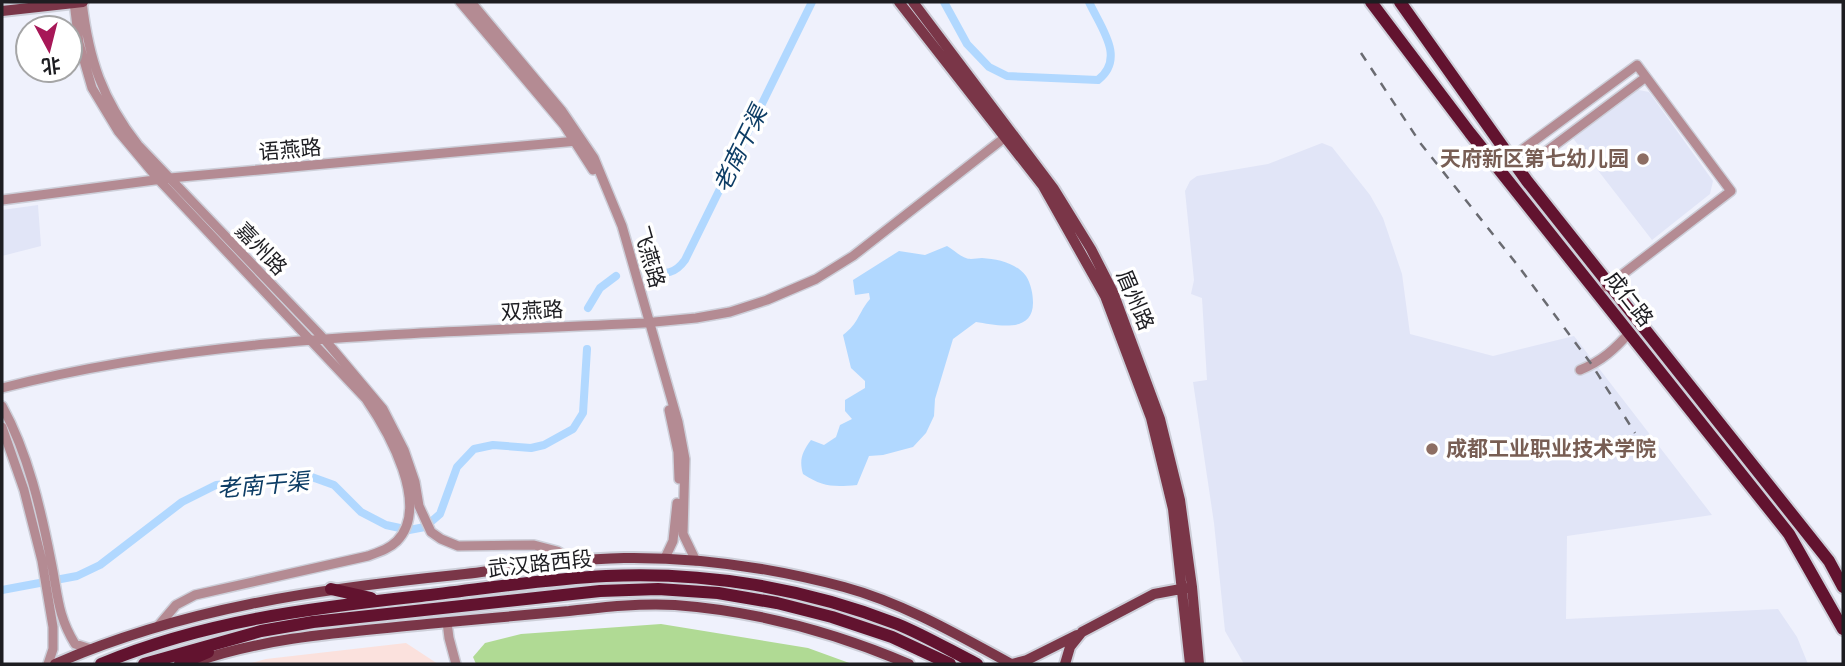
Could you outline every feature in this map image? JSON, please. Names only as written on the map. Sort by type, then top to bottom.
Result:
[{"type":"highway","name":"成仁路","points":[[1371,2],[1470,133],[1789,534],[1843,629]]},
{"type":"highway","name":"成仁路","points":[[1400,2],[1520,171],[1829,561],[1843,587]]},
{"type":"highway","name":"武汉路西段","points":[[101,664],[202,629],[244,619],[382,600],[605,576],[719,579],[779,590],[837,604],[899,625],[977,664]]},
{"type":"highway","points":[[331,589],[382,600]]},
{"type":"highway","name":"武汉路西段","points":[[144,664],[261,631],[382,613],[600,591],[658,589],[718,593],[778,603],[892,637],[950,664]]},
{"type":"highway","points":[[180,664],[261,631]]},
{"type":"main road","points":[[2,11],[79,2]]},
{"type":"main road","points":[[899,2],[1009,134]]},
{"type":"main road","points":[[913,2],[1009,134],[1043,186],[1105,296],[1151,418],[1172,509],[1199,664]]},
{"type":"main road","points":[[55,664],[159,625],[239,604],[331,589],[621,558],[696,561],[771,572],[844,587],[892,604],[946,628],[1012,664],[1027,660],[1154,594],[1186,588]]},
{"type":"main road","points":[[1186,588],[1190,664]]},
{"type":"main road","points":[[188,664],[257,645],[333,634],[612,606],[673,605],[738,612],[796,624],[860,643],[909,664]]},
{"type":"main road","points":[[1065,664],[1070,648],[1082,632]]},
{"type":"street","points":[[79,2],[79,43],[92,88],[118,131],[159,180],[348,378],[382,422],[397,455],[410,506],[408,522],[401,536],[389,547],[368,556],[195,594],[176,605],[159,625]]},
{"type":"street","name":"嘉州路","points":[[79,2],[91,61],[105,95],[132,138],[325,340],[383,409],[404,450],[423,518],[431,532],[458,547],[534,545],[557,551],[576,562]]},
{"type":"street","name":"飞燕路","points":[[460,2],[594,158],[622,226],[678,452],[679,486],[675,525],[673,541],[665,558]]},
{"type":"street","name":"飞燕路","points":[[471,2],[562,111],[578,141]]},
{"type":"street","points":[[1511,158],[1637,65],[1731,191],[1599,292]]},
{"type":"street","points":[[1520,171],[1646,77]]},
{"type":"street","name":"双燕路","points":[[2,388],[89,367],[162,355],[312,340],[647,323],[730,312],[816,279],[853,256],[1009,134]]},
{"type":"street","name":"语燕路","points":[[2,200],[170,178],[578,141]]},
{"type":"street","name":"飞燕路","points":[[647,323],[683,446],[683,534],[696,561]]},
{"type":"street","points":[[1580,370],[1596,363],[1612,351],[1630,332]]},
{"type":"street","points":[[2,406],[12,424],[27,469],[51,561],[62,623],[75,644],[91,649]]},
{"type":"street","points":[[2,427],[24,491],[42,561],[53,627],[54,649],[48,664]]},
{"type":"street","points":[[447,622],[456,664]]},
{"type":"shaded area","name":"天府新区第七幼儿园","points":[[1634,89],[1649,92],[1713,181],[1710,194],[1652,240],[1572,137]]},
{"type":"shaded area","name":"成都工业职业技术学院","points":[[1322,143],[1332,147],[1370,195],[1383,218],[1402,274],[1410,334],[1493,356],[1574,336],[1712,515],[1567,536],[1566,619],[1778,609],[1797,637],[1808,664],[1244,664],[1225,631],[1214,523],[1193,382],[1207,380],[1202,298],[1191,294],[1194,280],[1185,191],[1190,181],[1197,176],[1268,164]]},
{"type":"shaded area","points":[[38,205],[41,246],[2,256],[2,210]]},
{"type":"shaded area","points":[[406,643],[438,664],[247,664],[266,659]]},
{"type":"green space","points":[[661,624],[808,648],[852,664],[476,664],[473,657],[485,643],[521,634]]},
{"type":"water","points":[[947,246],[968,259],[1000,261],[1022,272],[1031,289],[1031,313],[1027,319],[1012,325],[976,322],[953,339],[935,399],[934,416],[926,433],[913,447],[869,456],[857,485],[828,485],[803,474],[801,464],[805,448],[811,440],[824,445],[836,437],[840,425],[852,419],[845,411],[845,400],[865,388],[865,381],[851,368],[843,335],[870,299],[869,293],[855,295],[853,280],[899,251],[925,255]]},
{"type":"waterway","name":"老南干渠","points":[[651,272],[670,272],[685,260],[812,2]]},
{"type":"waterway","name":"老南干渠","points":[[944,2],[967,44],[989,67],[1007,76],[1098,80],[1106,71],[1111,53],[1105,32],[1089,2]]},
{"type":"waterway","name":"老南干渠","points":[[588,308],[600,288],[616,276]]},
{"type":"waterway","name":"老南干渠","points":[[2,590],[77,576],[100,565],[182,502],[216,485],[309,476],[334,485],[361,512],[386,525],[409,530],[425,527],[440,514],[457,467],[474,449],[493,445],[531,448],[544,445],[573,429],[583,413],[587,349]]},
{"type":"railway","points":[[1361,53],[1421,144],[1519,267],[1592,365],[1635,433]]},
{"type":"place","name":"天府新区第七幼儿园","points":[[1643,159]]},
{"type":"place","name":"成都工业职业技术学院","points":[[1432,449]]}]
